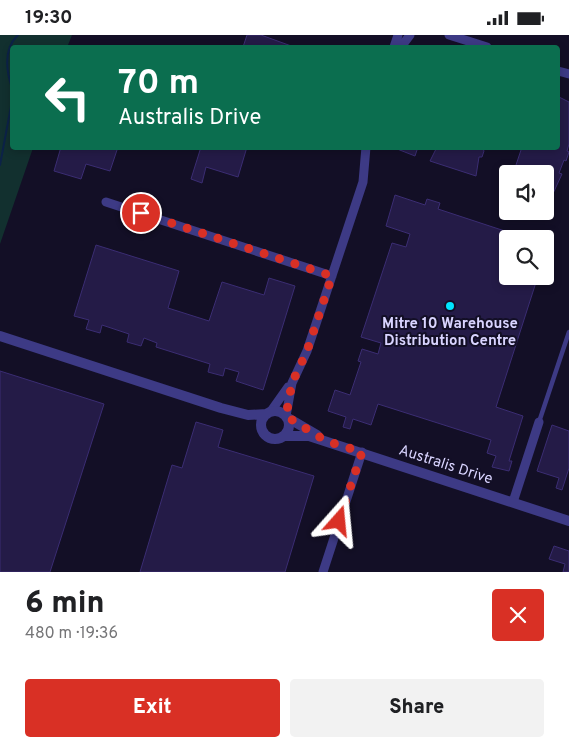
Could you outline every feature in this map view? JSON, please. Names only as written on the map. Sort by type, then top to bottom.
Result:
[{"type":"street","points":[[449,35],[481,45]]},
{"type":"street","points":[[263,431],[261,423],[292,383],[307,351],[363,182],[366,150]]},
{"type":"street","points":[[106,202],[332,276]]},
{"type":"street","points":[[0,329],[22,344]]},
{"type":"street","points":[[0,336],[221,408],[248,415],[278,411],[287,417]]},
{"type":"street","points":[[221,408],[263,431],[272,439],[285,435],[289,429],[287,417],[292,383]]},
{"type":"street","name":"Australis Drive","points":[[287,417],[326,441]]},
{"type":"street","points":[[513,501],[539,422]]},
{"type":"street","name":"Australis Drive","points":[[285,435],[302,435],[326,441],[569,520]]},
{"type":"street","points":[[323,572],[362,452]]},
{"type":"lane","points":[[539,422],[569,332]]},
{"type":"green space","points":[[0,35],[72,35],[68,45],[10,45],[10,150],[32,150],[0,244]]},
{"type":"building","points":[[247,35],[261,35],[288,45],[244,45]]},
{"type":"building","points":[[560,98],[569,102],[569,144],[567,151],[569,152],[559,173],[562,174],[554,191],[554,165],[516,165],[521,150],[560,150]]},
{"type":"building","points":[[60,150],[117,150],[110,171],[86,164],[81,179],[54,171]]},
{"type":"building","points":[[200,150],[246,150],[238,177],[206,167],[202,183],[191,179]]},
{"type":"building","points":[[400,150],[417,150],[415,156]]},
{"type":"building","points":[[436,150],[484,151],[482,157],[479,157],[476,176],[430,161]]},
{"type":"building","name":"Mitre 10 Warehouse Distribution Centre","points":[[395,195],[425,205],[427,199],[440,203],[438,209],[502,230],[499,230],[499,285],[535,285],[496,407],[523,416],[509,461],[512,461],[509,471],[492,467],[496,456],[487,453],[491,440],[378,404],[371,425],[353,419],[350,429],[343,427],[346,417],[328,411],[335,390],[350,395],[361,362],[358,361],[362,349],[378,354],[381,343],[361,337],[392,243],[406,247],[410,234],[386,226]]},
{"type":"building","points":[[96,245],[179,271],[168,308],[209,321],[222,282],[264,295],[269,278],[295,286],[263,390],[236,381],[239,372],[225,368],[223,376],[208,372],[210,364],[156,347],[157,343],[144,338],[141,346],[127,342],[129,334],[102,325],[100,333],[86,329],[89,320],[74,316]]},
{"type":"building","points":[[0,371],[104,404],[50,572],[0,572]]},
{"type":"building","points":[[196,422],[223,430],[218,447],[314,476],[285,572],[140,572],[172,465],[182,468]]},
{"type":"building","points":[[552,425],[569,431],[569,468],[562,490],[556,488],[559,478],[537,471]]},
{"type":"building","points":[[554,546],[569,551],[569,572],[563,572],[565,564],[549,559]]},
{"type":"waterway","points":[[11,45],[18,35]]},
{"type":"waterway","points":[[10,47],[7,67],[10,81]]},
{"type":"waterway","points":[[0,165],[10,112]]},
{"type":"place","name":"Mitre 10 Warehouse Distribution Centre","points":[[450,306]]},
{"type":"route","points":[[141,213],[332,276],[307,351],[292,383],[287,402],[286,416],[326,441],[362,452],[339,521]]}]
